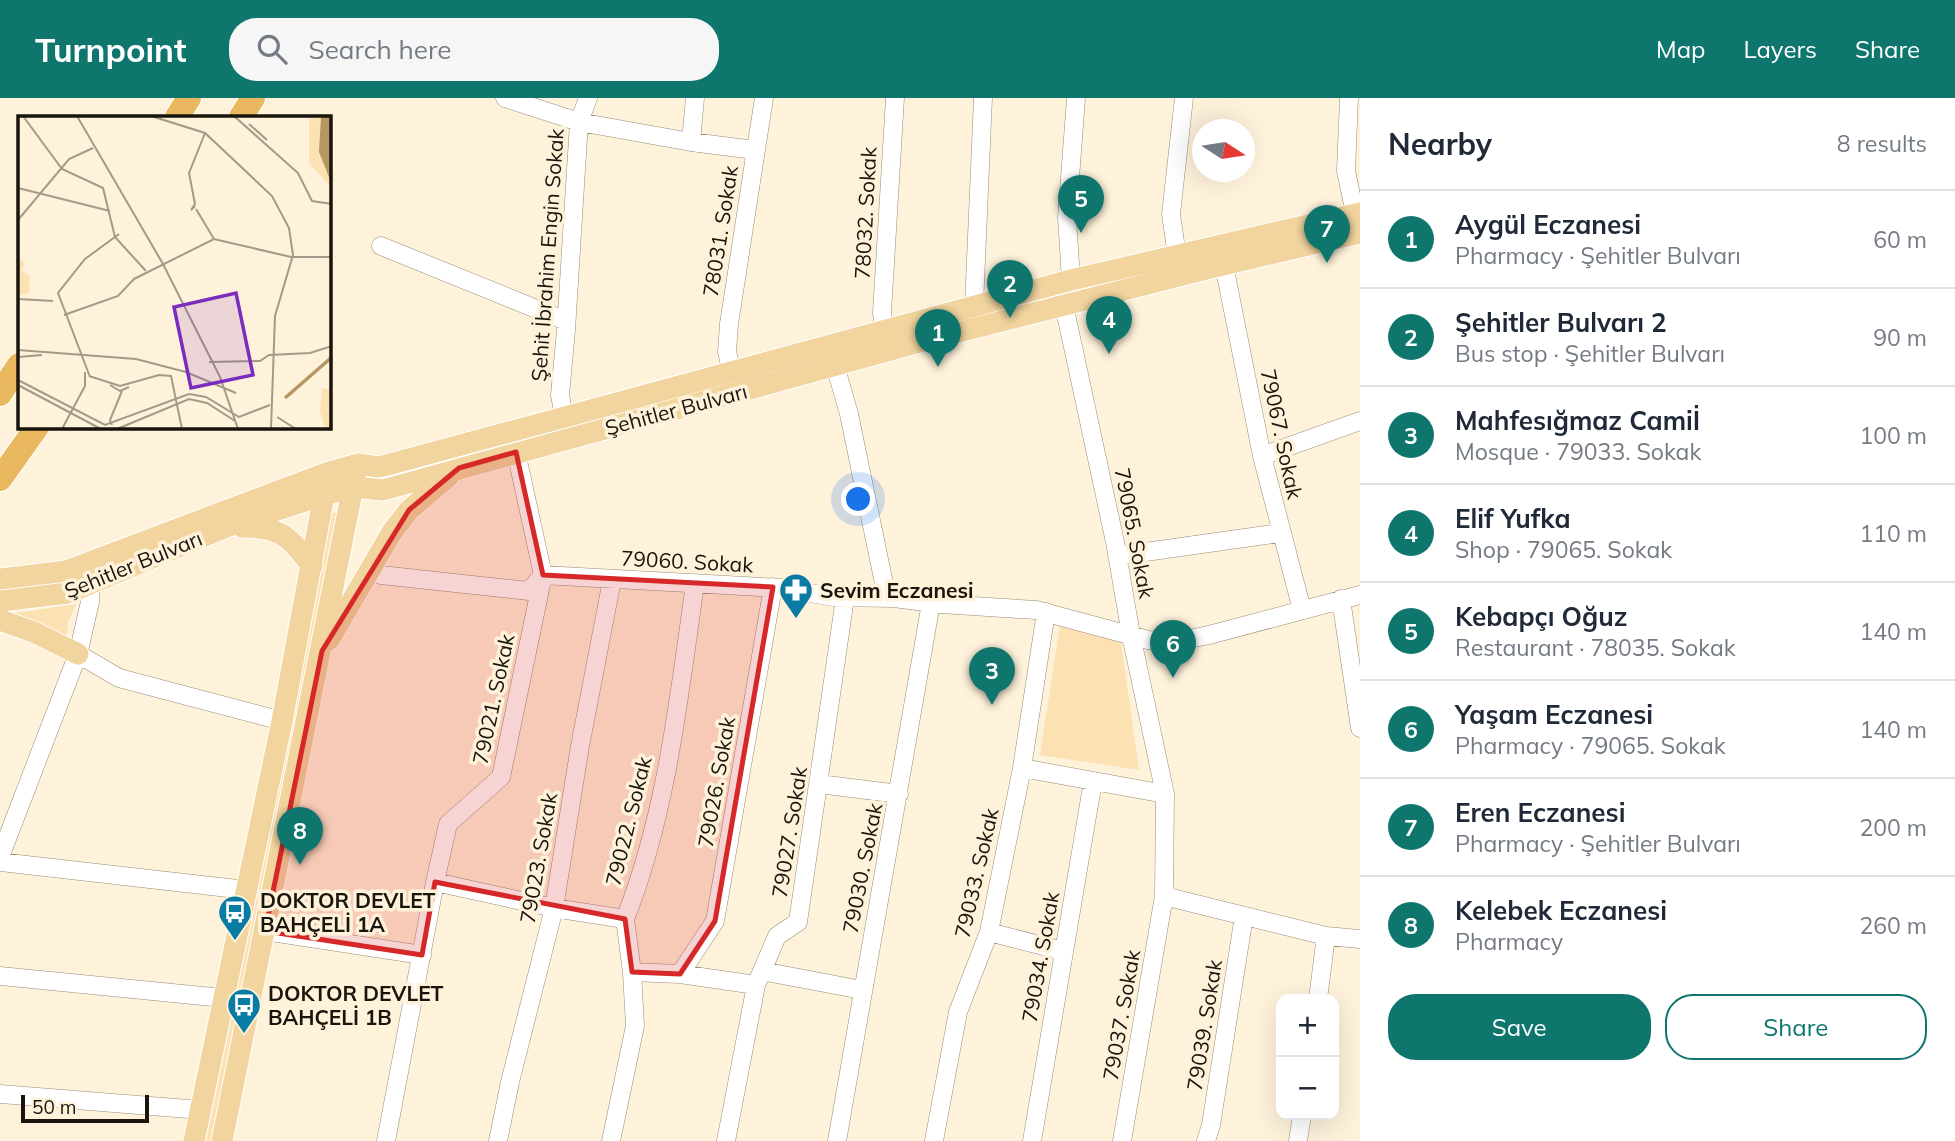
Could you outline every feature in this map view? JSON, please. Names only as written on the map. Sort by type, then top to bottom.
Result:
[{"type":"highway","points":[[178,116],[188,98]]},
{"type":"highway","points":[[242,116],[253,98]]},
{"type":"highway","points":[[0,394],[18,367]]},
{"type":"highway","points":[[0,479],[36,429]]},
{"type":"main road","name":"Şehitler Bulvarı","points":[[0,579],[66,571],[329,472],[358,464],[378,467],[387,465],[1071,279],[1358,220]]},
{"type":"main road","name":"Şehitler Bulvarı","points":[[0,601],[68,593],[226,527],[323,495],[353,487],[383,490],[835,365],[1224,265],[1358,220]]},
{"type":"main road","points":[[222,1141],[358,464]]},
{"type":"main road","points":[[322,651],[392,532],[409,510],[459,468]]},
{"type":"main road","points":[[194,1141],[282,720],[329,472]]},
{"type":"main road","points":[[226,527],[264,528],[285,534],[312,566]]},
{"type":"main road","points":[[0,620],[36,633],[78,654]]},
{"type":"street","points":[[505,98],[579,122],[691,142],[755,150]]},
{"type":"street","name":"Şehit İbrahim Engin Sokak","points":[[564,417],[560,395],[579,122],[588,98]]},
{"type":"street","points":[[691,142],[695,98]]},
{"type":"street","name":"78031. Sokak","points":[[732,372],[727,352],[729,324],[764,98]]},
{"type":"street","name":"78032. Sokak","points":[[885,331],[882,313],[895,98]]},
{"type":"street","points":[[974,306],[983,98]]},
{"type":"street","points":[[1071,279],[1068,218],[1076,98]]},
{"type":"street","points":[[1177,256],[1171,214],[1184,98]]},
{"type":"street","points":[[1349,98],[1346,171],[1358,220]]},
{"type":"street","points":[[381,246],[566,321]]},
{"type":"street","name":"79067. Sokak","points":[[1224,265],[1262,456],[1302,610]]},
{"type":"street","name":"79065. Sokak","points":[[1064,305],[1165,794],[1164,896]]},
{"type":"street","points":[[835,365],[849,414],[887,598]]},
{"type":"street","points":[[1262,456],[1360,421]]},
{"type":"street","name":"79021. Sokak","points":[[386,1141],[448,824],[501,776],[543,575],[516,452]]},
{"type":"street","points":[[1117,556],[1280,533]]},
{"type":"street","points":[[371,571],[382,575],[529,591],[543,575]]},
{"type":"street","name":"79060. Sokak","points":[[543,575],[773,587],[845,598],[887,598],[1045,612],[1148,640],[1179,641],[1360,595]]},
{"type":"street","name":"79023. Sokak","points":[[498,1141],[510,1082],[554,908],[580,746],[612,580]]},
{"type":"street","name":"79022. Sokak","points":[[435,882],[554,908],[625,919],[642,874],[673,737],[695,584]]},
{"type":"street","points":[[0,857],[78,654],[90,602],[90,585]]},
{"type":"street","name":"79026. Sokak","points":[[680,974],[715,921],[773,587]]},
{"type":"street","name":"79027. Sokak","points":[[726,1141],[759,978],[777,936],[798,922],[845,598]]},
{"type":"street","points":[[1341,599],[1360,724]]},
{"type":"street","name":"79030. Sokak","points":[[837,1141],[931,603]]},
{"type":"street","name":"79033. Sokak","points":[[933,1141],[958,1012],[989,932],[1022,768],[1045,612]]},
{"type":"street","points":[[78,654],[119,678],[282,720]]},
{"type":"street","points":[[1022,768],[1165,794]]},
{"type":"street","name":"79034. Sokak","points":[[1032,1141],[1093,782]]},
{"type":"street","points":[[819,785],[899,794]]},
{"type":"street","points":[[0,862],[246,890]]},
{"type":"street","points":[[1164,896],[1326,936],[1360,939]]},
{"type":"street","name":"79037. Sokak","points":[[1122,1141],[1164,896]]},
{"type":"street","name":"79039. Sokak","points":[[1206,1141],[1211,1125],[1244,916]]},
{"type":"street","points":[[611,1141],[635,1026],[625,919]]},
{"type":"street","points":[[265,931],[422,955]]},
{"type":"street","points":[[989,932],[1063,951]]},
{"type":"street","points":[[1319,994],[1326,936]]},
{"type":"street","points":[[632,972],[759,978],[862,990]]},
{"type":"street","points":[[0,976],[223,998]]},
{"type":"street","points":[[0,1094],[201,1110]]},
{"type":"street","points":[[1298,1141],[1301,1120]]},
{"type":"highlighted area","points":[[516,452],[543,575],[773,587],[715,921],[680,974],[632,972],[625,919],[435,882],[422,955],[265,931],[322,651],[409,510],[459,468]]},
{"type":"shaded area","points":[[332,513],[339,513],[211,1141],[206,1141],[274,812]]},
{"type":"shaded area","points":[[76,604],[68,622],[66,641],[3,615]]},
{"type":"shaded area","points":[[1060,624],[1120,635],[1139,770],[1040,755]]},
{"type":"place","name":"Kebapçı Oğuz","points":[[1081,233]]},
{"type":"place","name":"Eren Eczanesi","points":[[1327,263]]},
{"type":"place","name":"Şehitler Bulvarı 2","points":[[1010,318]]},
{"type":"place","name":"Elif Yufka","points":[[1109,354]]},
{"type":"place","name":"Aygül Eczanesi","points":[[938,367]]},
{"type":"place","name":"Sevim Eczanesi","points":[[796,620]]},
{"type":"place","name":"Yaşam Eczanesi","points":[[1173,678]]},
{"type":"place","name":"Mahfesığmaz Camiİ","points":[[992,705]]},
{"type":"place","name":"Kelebek Eczanesi","points":[[300,865]]},
{"type":"place","name":"DOKTOR DEVLET BAHÇELİ 1A","points":[[235,942]]},
{"type":"place","name":"DOKTOR DEVLET BAHÇELİ 1B","points":[[244,1035]]}]
